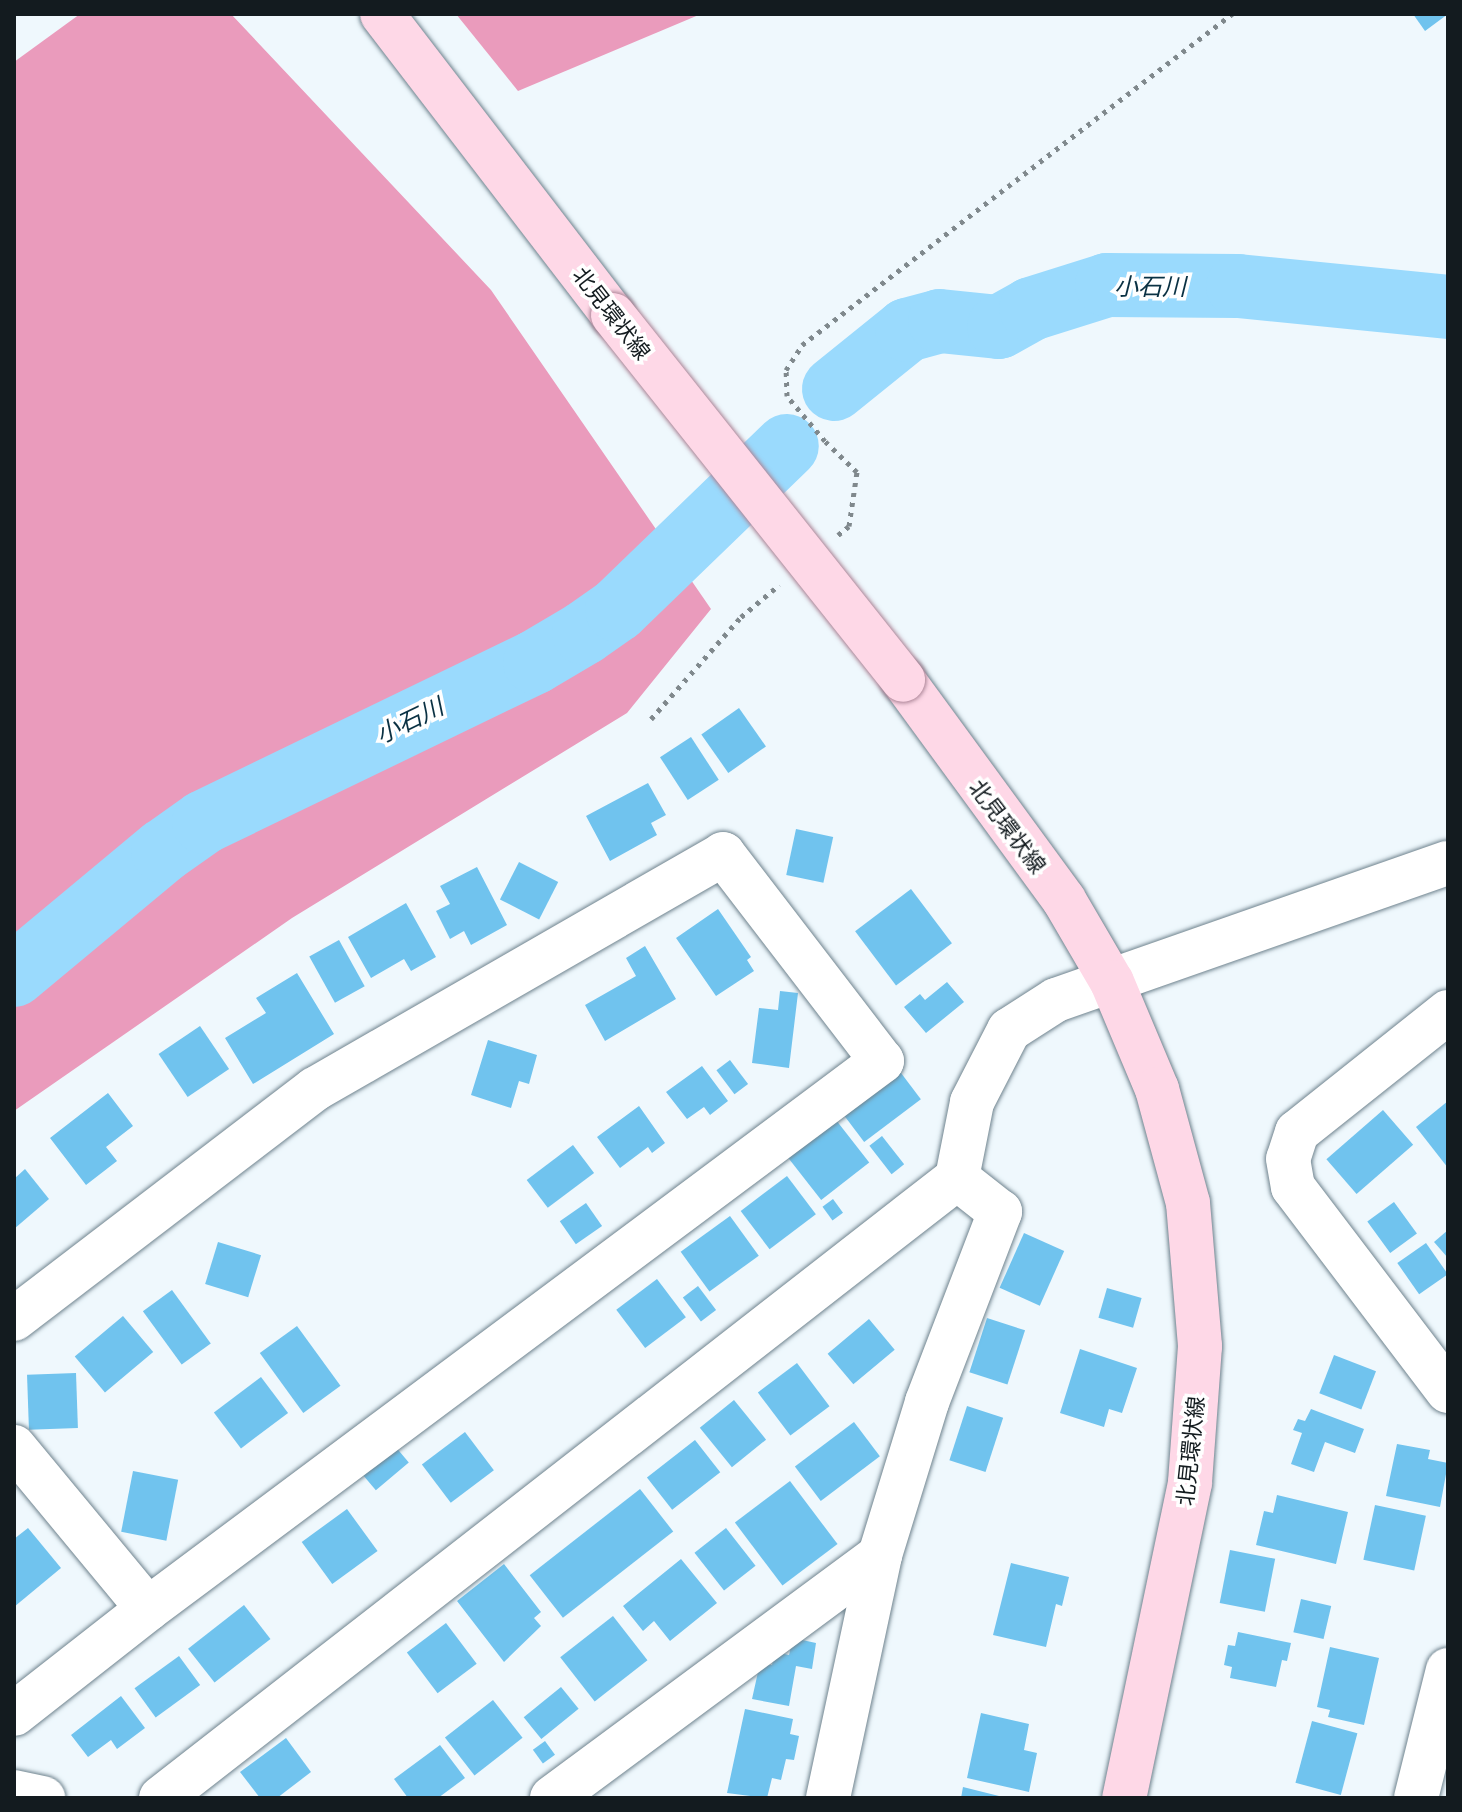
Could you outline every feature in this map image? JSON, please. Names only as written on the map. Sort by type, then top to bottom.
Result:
[{"type":"main road","name":"北見環状線","points":[[382,14],[613,315],[903,680],[1064,900],[1112,982],[1157,1089],[1188,1203],[1200,1346],[1190,1483],[1124,1798]]},
{"type":"street","points":[[14,1319],[315,1089],[723,854],[882,1061],[148,1609],[14,1714]]},
{"type":"street","points":[[161,1798],[957,1178],[972,1102],[1009,1030],[1056,1000],[1448,863]]},
{"type":"street","points":[[1442,1372],[1293,1187],[1288,1159],[1297,1132],[1448,1012]]},
{"type":"street","points":[[828,1798],[880,1555],[927,1402],[1000,1212],[957,1178]]},
{"type":"street","points":[[14,1447],[148,1609]]},
{"type":"street","points":[[552,1798],[880,1555]]},
{"type":"street","points":[[1416,1798],[1448,1670]]},
{"type":"street","points":[[14,1792],[43,1798]]},
{"type":"path","points":[[837,536],[849,526],[857,472],[825,441],[787,396],[786,370],[802,345],[1232,14]]},
{"type":"path","points":[[651,719],[741,617],[789,577]]},
{"type":"shaded area","points":[[80,14],[231,14],[491,290],[711,609],[627,713],[292,918],[14,1111],[14,62]]},
{"type":"shaded area","points":[[456,14],[701,14],[518,91]]},
{"type":"building","points":[[1413,14],[1448,14],[1425,31]]},
{"type":"building","points":[[739,708],[766,747],[728,773],[701,734]]},
{"type":"building","points":[[691,737],[719,780],[688,800],[660,757]]},
{"type":"building","points":[[648,783],[666,815],[651,823],[657,835],[610,861],[586,816]]},
{"type":"building","points":[[796,829],[833,837],[823,883],[786,875]]},
{"type":"building","points":[[519,862],[558,882],[539,919],[500,899]]},
{"type":"building","points":[[477,867],[507,925],[471,945],[464,931],[450,939],[436,911],[450,904],[440,886]]},
{"type":"building","points":[[911,889],[952,943],[896,985],[855,931]]},
{"type":"building","points":[[406,903],[436,957],[411,971],[404,959],[371,978],[348,937]]},
{"type":"building","points":[[718,909],[751,957],[747,960],[754,971],[716,996],[676,938]]},
{"type":"building","points":[[339,940],[365,986],[335,1003],[309,956]]},
{"type":"building","points":[[645,946],[676,999],[605,1041],[585,1005],[636,976],[626,958]]},
{"type":"building","points":[[297,973],[334,1034],[253,1084],[225,1038],[266,1013],[256,998]]},
{"type":"building","points":[[947,982],[964,1002],[926,1033],[904,1007],[920,994],[925,1000]]},
{"type":"building","points":[[780,991],[798,993],[789,1068],[752,1063],[759,1008],[778,1010]]},
{"type":"building","points":[[200,1026],[229,1069],[188,1097],[159,1054]]},
{"type":"building","points":[[488,1040],[537,1055],[529,1084],[519,1081],[511,1108],[471,1095]]},
{"type":"building","points":[[730,1060],[748,1084],[734,1094],[716,1070]]},
{"type":"building","points":[[702,1066],[728,1101],[710,1115],[704,1107],[687,1119],[666,1092]]},
{"type":"building","points":[[898,1069],[921,1099],[864,1142],[841,1112]]},
{"type":"building","points":[[108,1093],[133,1126],[106,1147],[117,1161],[86,1185],[50,1138]]},
{"type":"building","points":[[1448,1101],[1448,1168],[1416,1127]]},
{"type":"building","points":[[639,1106],[665,1143],[652,1153],[648,1147],[620,1168],[597,1137]]},
{"type":"building","points":[[1383,1110],[1413,1145],[1357,1194],[1326,1159]]},
{"type":"building","points":[[836,1120],[869,1163],[821,1200],[788,1158]]},
{"type":"building","points":[[882,1136],[904,1164],[892,1174],[869,1146]]},
{"type":"building","points":[[573,1145],[594,1173],[548,1208],[527,1180]]},
{"type":"building","points":[[25,1169],[49,1199],[14,1229],[14,1179]]},
{"type":"building","points":[[787,1176],[816,1214],[770,1249],[741,1211]]},
{"type":"building","points":[[833,1199],[843,1213],[832,1220],[822,1207]]},
{"type":"building","points":[[1394,1202],[1417,1234],[1390,1253],[1367,1221]]},
{"type":"building","points":[[586,1203],[602,1226],[576,1244],[560,1221]]},
{"type":"building","points":[[730,1216],[759,1256],[709,1291],[681,1252]]},
{"type":"building","points":[[1448,1230],[1448,1258],[1434,1242]]},
{"type":"building","points":[[1024,1233],[1064,1251],[1040,1306],[1000,1288]]},
{"type":"building","points":[[218,1242],[261,1255],[248,1297],[205,1284]]},
{"type":"building","points":[[1426,1243],[1448,1274],[1419,1294],[1397,1263]]},
{"type":"building","points":[[657,1279],[686,1317],[645,1348],[616,1310]]},
{"type":"building","points":[[698,1286],[716,1310],[701,1321],[683,1297]]},
{"type":"building","points":[[1107,1288],[1142,1298],[1133,1328],[1098,1318]]},
{"type":"building","points":[[172,1290],[211,1343],[182,1365],[143,1311]]},
{"type":"building","points":[[123,1316],[153,1352],[105,1392],[75,1356]]},
{"type":"building","points":[[987,1318],[1025,1330],[1007,1385],[969,1372]]},
{"type":"building","points":[[869,1319],[895,1350],[853,1384],[828,1354]]},
{"type":"building","points":[[297,1326],[340,1386],[303,1413],[260,1353]]},
{"type":"building","points":[[1080,1349],[1137,1368],[1122,1413],[1109,1409],[1104,1427],[1060,1413]]},
{"type":"building","points":[[1334,1355],[1376,1371],[1361,1409],[1319,1393]]},
{"type":"building","points":[[797,1363],[829,1406],[790,1436],[758,1392]]},
{"type":"building","points":[[76,1373],[78,1428],[29,1430],[27,1375]]},
{"type":"building","points":[[261,1377],[288,1413],[241,1448],[214,1413]]},
{"type":"building","points":[[734,1400],[766,1440],[732,1467],[700,1428]]},
{"type":"building","points":[[967,1406],[1003,1418],[986,1472],[949,1460]]},
{"type":"building","points":[[1311,1409],[1364,1429],[1355,1453],[1325,1442],[1314,1472],[1291,1464],[1302,1433],[1293,1430],[1298,1419],[1305,1421]]},
{"type":"building","points":[[854,1422],[880,1456],[821,1501],[795,1467]]},
{"type":"building","points":[[465,1432],[494,1470],[451,1503],[422,1464]]},
{"type":"building","points":[[695,1440],[720,1472],[672,1510],[647,1478]]},
{"type":"building","points":[[1397,1444],[1430,1450],[1428,1459],[1448,1463],[1440,1507],[1386,1496]]},
{"type":"building","points":[[394,1445],[409,1463],[376,1490],[361,1473]]},
{"type":"building","points":[[133,1471],[178,1480],[166,1541],[121,1532]]},
{"type":"building","points":[[790,1481],[838,1544],[782,1586],[735,1523]]},
{"type":"building","points":[[640,1489],[673,1532],[563,1618],[530,1575]]},
{"type":"building","points":[[1277,1495],[1348,1512],[1336,1564],[1256,1545],[1264,1511],[1273,1513]]},
{"type":"building","points":[[1375,1505],[1426,1516],[1414,1571],[1363,1560]]},
{"type":"building","points":[[347,1509],[378,1551],[332,1584],[302,1542]]},
{"type":"building","points":[[28,1528],[61,1568],[14,1607],[14,1539]]},
{"type":"building","points":[[726,1528],[756,1566],[724,1590],[694,1553]]},
{"type":"building","points":[[1230,1550],[1275,1559],[1265,1612],[1220,1603]]},
{"type":"building","points":[[681,1559],[717,1603],[670,1641],[654,1621],[643,1631],[623,1606]]},
{"type":"building","points":[[1011,1563],[1069,1577],[1062,1606],[1056,1604],[1046,1647],[993,1635]]},
{"type":"building","points":[[504,1564],[541,1612],[534,1618],[541,1626],[504,1662],[457,1601]]},
{"type":"building","points":[[1301,1599],[1331,1606],[1324,1639],[1293,1632]]},
{"type":"building","points":[[244,1605],[270,1639],[215,1683],[188,1649]]},
{"type":"building","points":[[613,1616],[647,1660],[595,1701],[560,1657]]},
{"type":"building","points":[[446,1623],[477,1664],[438,1693],[407,1652]]},
{"type":"building","points":[[1238,1632],[1291,1643],[1287,1661],[1282,1660],[1276,1687],[1230,1678],[1232,1667],[1224,1665],[1228,1645],[1235,1646]]},
{"type":"building","points":[[793,1638],[816,1643],[812,1669],[796,1666],[789,1706],[752,1699],[760,1663],[772,1665],[775,1652],[789,1655]]},
{"type":"building","points":[[1330,1647],[1379,1658],[1364,1725],[1328,1717],[1330,1710],[1317,1707]]},
{"type":"building","points":[[179,1656],[200,1685],[156,1717],[135,1688]]},
{"type":"building","points":[[561,1687],[579,1709],[541,1739],[524,1717]]},
{"type":"building","points":[[121,1696],[145,1728],[117,1749],[111,1740],[88,1757],[71,1735]]},
{"type":"building","points":[[493,1700],[523,1738],[474,1775],[445,1738]]},
{"type":"building","points":[[745,1709],[793,1719],[790,1734],[799,1736],[794,1760],[786,1759],[781,1780],[772,1778],[767,1798],[727,1793]]},
{"type":"building","points":[[981,1713],[1029,1724],[1024,1750],[1037,1753],[1029,1792],[967,1778]]},
{"type":"building","points":[[1312,1721],[1357,1733],[1341,1795],[1295,1783]]},
{"type":"building","points":[[286,1738],[311,1772],[277,1798],[260,1798],[240,1772]]},
{"type":"building","points":[[545,1741],[555,1755],[543,1764],[533,1750]]},
{"type":"building","points":[[440,1745],[465,1778],[438,1798],[408,1798],[394,1779]]},
{"type":"building","points":[[963,1787],[1003,1797],[1003,1798],[961,1798]]},
{"type":"waterway","name":"小石川","points":[[834,389],[907,330],[940,321],[999,327],[1031,309],[1107,285],[1238,286],[1448,307]]},
{"type":"waterway","name":"小石川","points":[[14,975],[163,851],[204,822],[535,662],[584,633],[617,610],[787,446]]}]
